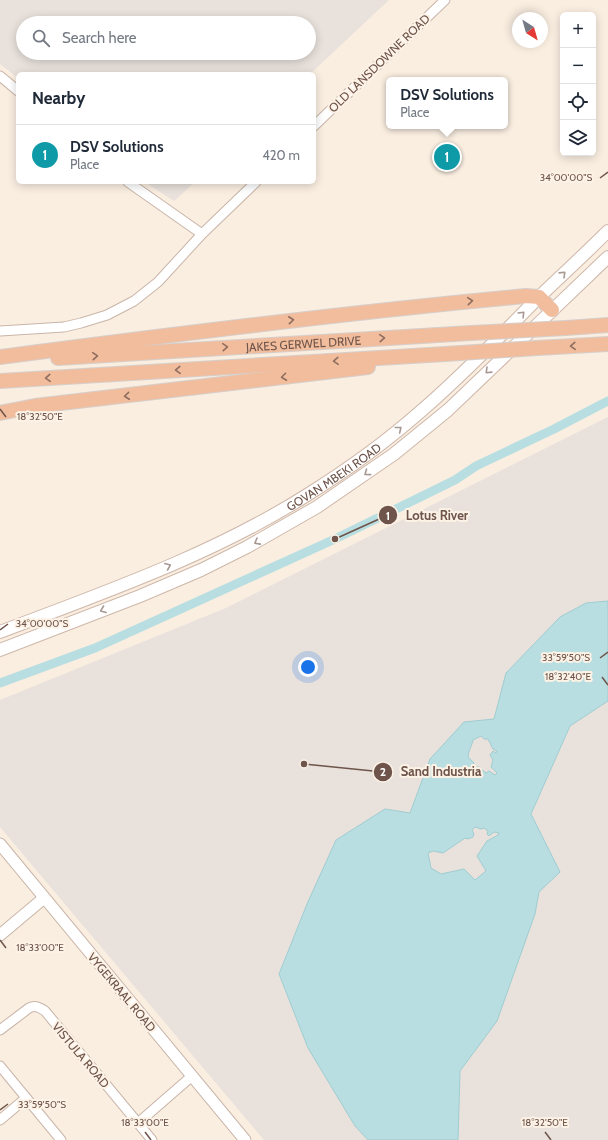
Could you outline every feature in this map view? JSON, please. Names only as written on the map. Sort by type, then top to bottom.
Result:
[{"type":"highway","points":[[0,357],[259,324],[526,296],[539,297],[552,310]]},
{"type":"highway","name":"JAKES GERWEL DRIVE","points":[[0,362],[608,325]]},
{"type":"highway","name":"JAKES GERWEL DRIVE","points":[[0,380],[608,344]]},
{"type":"highway","points":[[0,413],[35,406],[379,366],[439,354]]},
{"type":"main road","name":"GOVAN MBEKI ROAD","points":[[0,632],[190,557],[238,534],[308,495],[353,464],[421,411],[475,361],[608,231]]},
{"type":"main road","name":"GOVAN MBEKI ROAD","points":[[0,650],[140,596],[201,570],[247,547],[317,507],[362,477],[430,425],[466,393],[608,257]]},
{"type":"street","name":"OLD LANSDOWNE ROAD","points":[[316,124],[445,0]]},
{"type":"street","points":[[0,76],[16,89]]},
{"type":"street","points":[[131,184],[202,234]]},
{"type":"street","points":[[0,331],[64,327],[94,319],[134,301],[158,282],[202,234],[254,184]]},
{"type":"street","name":"VYGEKRAAL ROAD","points":[[0,845],[245,1140]]},
{"type":"street","points":[[0,935],[44,898]]},
{"type":"street","name":"VISTULA ROAD","points":[[0,1030],[33,1006],[45,1011],[152,1140]]},
{"type":"street","points":[[0,1066],[61,1140]]},
{"type":"street","points":[[138,1122],[192,1076]]},
{"type":"street","points":[[0,1120],[26,1098]]},
{"type":"shaded area","points":[[0,0],[389,0],[312,72],[16,72],[16,76],[0,64]]},
{"type":"shaded area","points":[[148,184],[193,184],[174,201]]},
{"type":"shaded area","points":[[608,417],[608,1140],[264,1140],[0,827],[0,700],[226,608]]},
{"type":"water","points":[[608,601],[608,701],[570,726],[531,814],[560,872],[539,892],[535,914],[497,1021],[460,1071],[458,1140],[368,1140],[355,1126],[308,1048],[279,974],[307,904],[336,840],[385,809],[410,813],[430,759],[464,722],[494,719],[506,673],[560,617],[586,603]],"holes":[[[481,736],[484,739],[488,739],[493,749],[497,751],[496,753],[493,751],[490,755],[493,760],[491,767],[497,773],[495,775],[489,771],[486,773],[479,767],[475,767],[474,763],[468,757],[473,740]],[[475,827],[481,829],[484,828],[488,831],[487,834],[489,836],[494,832],[499,833],[487,841],[477,856],[486,871],[475,880],[464,869],[441,874],[431,868],[428,853],[433,851],[443,853],[465,838],[468,839],[473,837],[474,834],[472,830]]]},
{"type":"waterway","points":[[0,683],[95,648],[335,539],[455,480],[476,466],[554,429],[608,401]]},
{"type":"place","name":"DSV Solutions","points":[[447,157]]},
{"type":"place","name":"Lotus River","points":[[335,539]]},
{"type":"place","name":"Sand Industria","points":[[304,764]]}]
